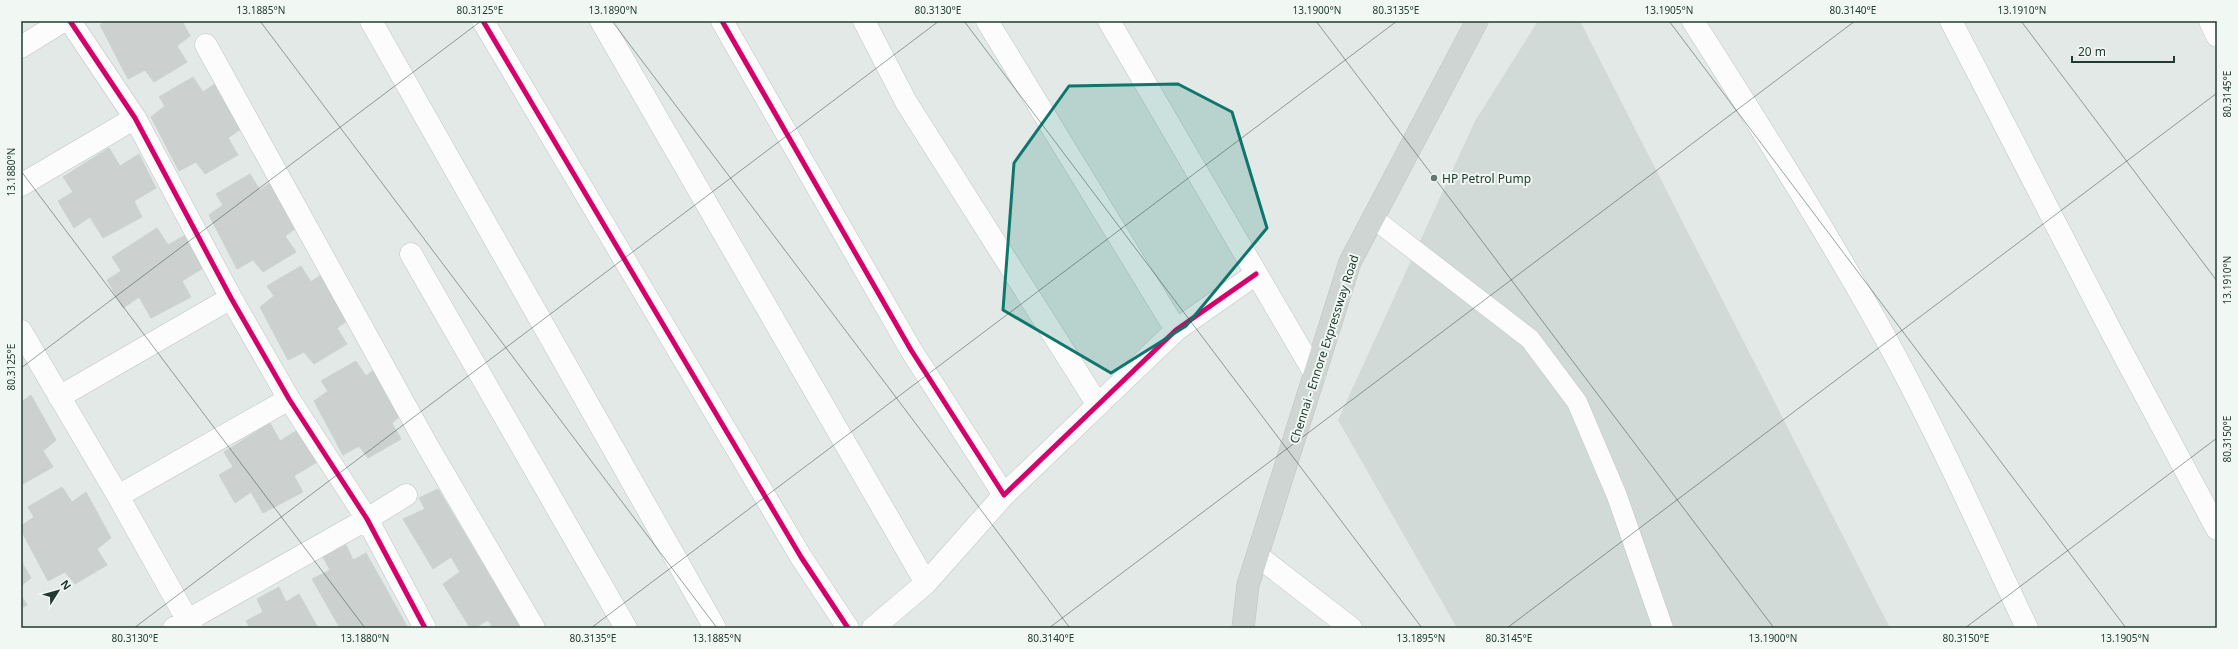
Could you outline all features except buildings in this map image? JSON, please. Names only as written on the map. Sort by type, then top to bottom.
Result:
[{"type":"main road","name":"Chennai - Ennore Expressway Road","points":[[1243,628],[1248,585],[1350,262],[1477,21]]},
{"type":"street","points":[[21,47],[64,21]]},
{"type":"street","points":[[70,21],[135,118],[231,298],[289,399],[367,519],[424,628]]},
{"type":"street","points":[[371,21],[715,628]]},
{"type":"street","points":[[483,21],[801,557],[848,628]]},
{"type":"street","points":[[601,21],[926,583]]},
{"type":"street","points":[[722,21],[911,350],[1004,495]]},
{"type":"street","points":[[864,21],[906,102],[1098,405]]},
{"type":"street","points":[[987,21],[1176,330]]},
{"type":"street","points":[[1109,21],[1315,374]]},
{"type":"street","points":[[1693,21],[1779,157],[1872,313],[1943,451],[2027,628]]},
{"type":"street","points":[[1951,21],[2112,333],[2217,529]]},
{"type":"street","points":[[2210,21],[2217,36]]},
{"type":"street","points":[[206,46],[427,445],[534,628]]},
{"type":"street","points":[[21,185],[135,118]]},
{"type":"street","points":[[411,254],[626,628]]},
{"type":"street","points":[[873,628],[926,583],[1004,495],[1176,330],[1256,274]]},
{"type":"street","points":[[59,397],[231,298]]},
{"type":"street","points":[[21,331],[118,496],[185,625],[406,495]]},
{"type":"street","points":[[118,496],[289,399]]},
{"type":"street","points":[[1258,556],[1351,628]]},
{"type":"lane","points":[[1373,218],[1530,339],[1577,402],[1617,496],[1663,628]]},
{"type":"highlighted area","points":[[1178,84],[1232,112],[1267,228],[1186,326],[1111,373],[1003,310],[1014,163],[1069,86]]},
{"type":"shaded area","points":[[1538,21],[1580,21],[1890,628],[1457,628],[1338,420],[1475,121]]},
{"type":"cycle path","points":[[70,21],[135,118],[231,298],[289,399],[367,519],[425,628]]},
{"type":"cycle path","points":[[483,21],[801,557],[848,628]]},
{"type":"cycle path","points":[[722,21],[911,350],[1004,495],[1176,330],[1256,274]]},
{"type":"place","name":"HP Petrol Pump","points":[[1434,178]]}]
